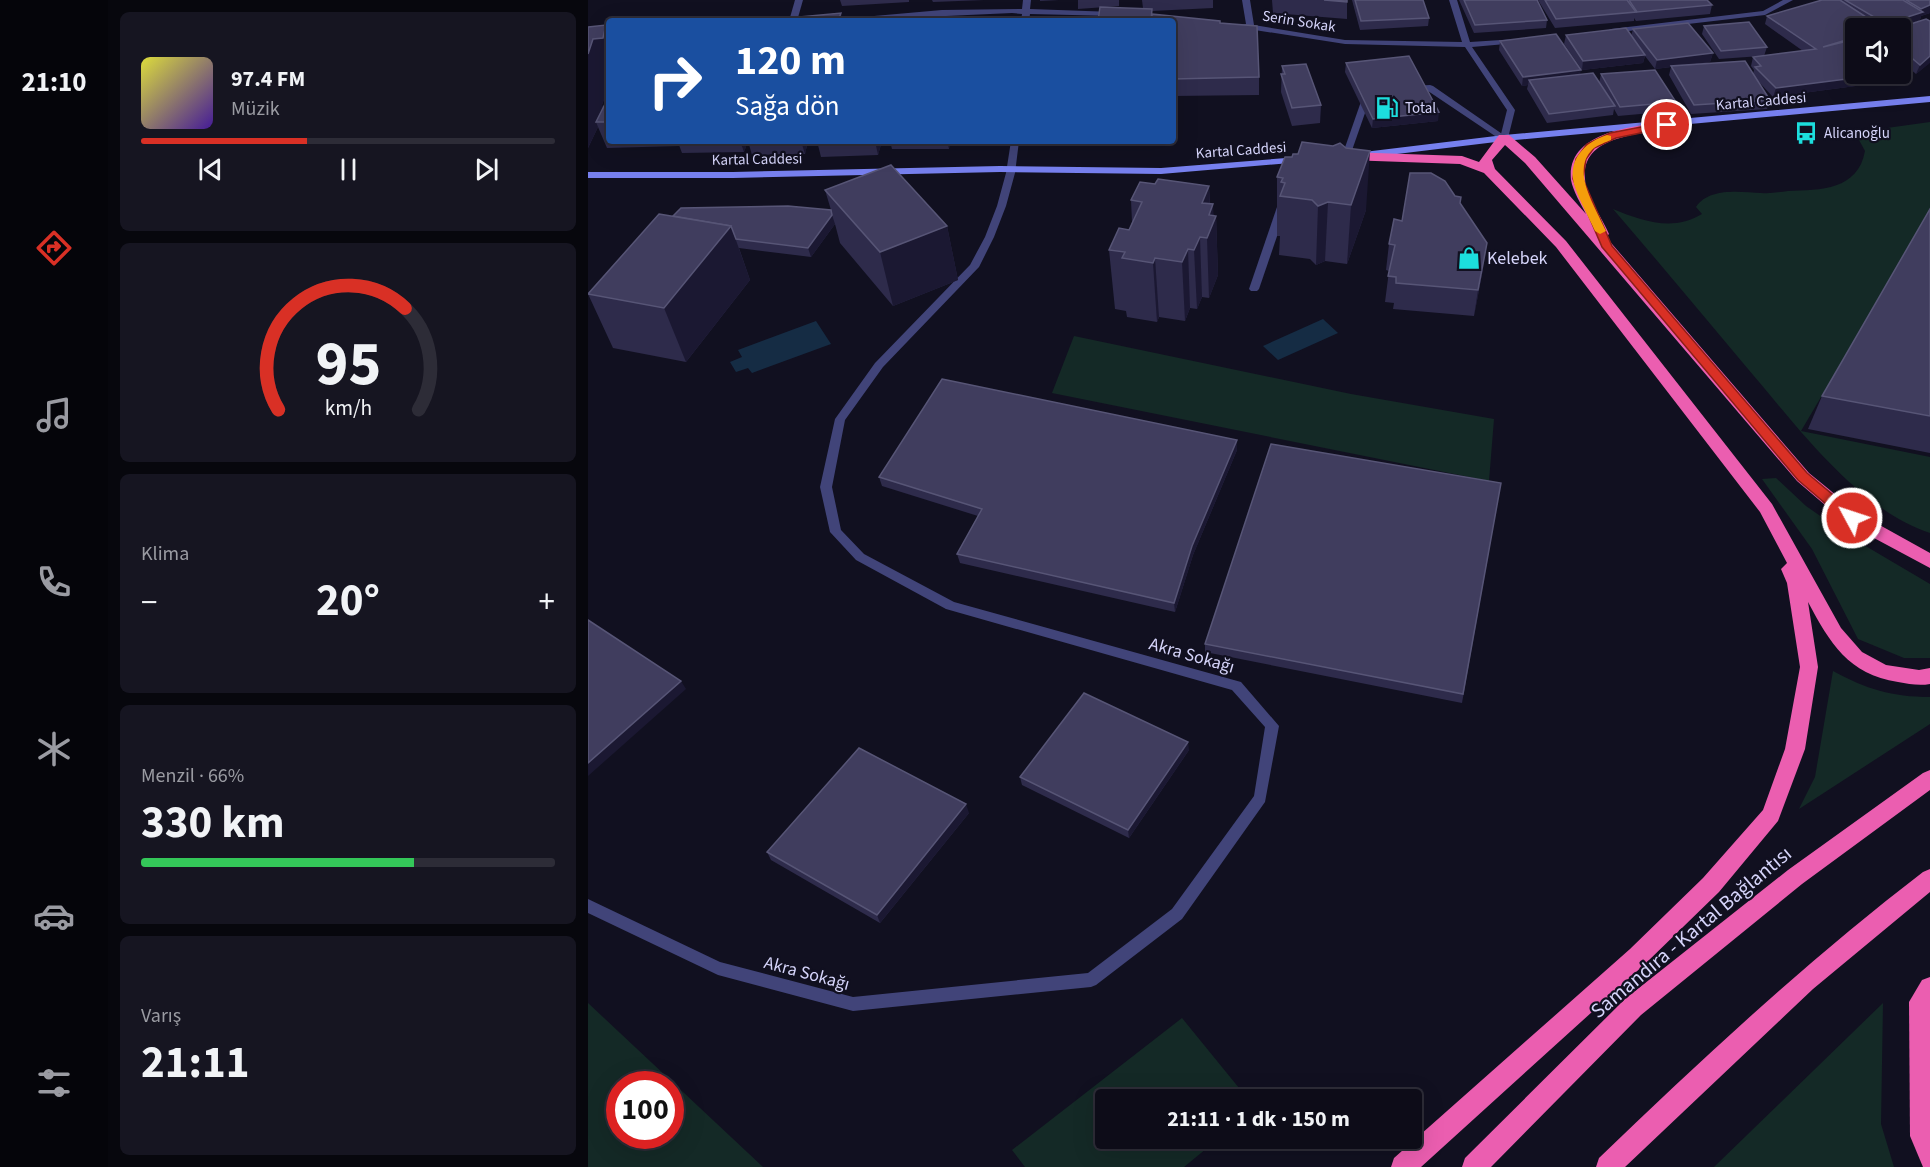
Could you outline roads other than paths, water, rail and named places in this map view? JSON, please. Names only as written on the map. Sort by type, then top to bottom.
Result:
[{"type":"highway","points":[[1607,247],[1578,179],[1581,159],[1590,146],[1613,135],[1667,125]]},
{"type":"highway","points":[[1930,561],[1852,518],[1803,477],[1607,247],[1530,160],[1504,138],[1485,160],[1489,170],[1561,244],[1766,508],[1834,633],[1855,657],[1882,672],[1919,678],[1930,676]]},
{"type":"highway","points":[[1341,157],[1462,160],[1489,170]]},
{"type":"highway","points":[[1403,1167],[1638,956],[1711,885],[1771,814],[1795,749],[1809,667],[1796,583],[1766,508]]},
{"type":"highway","points":[[1852,518],[1930,545]]},
{"type":"highway","name":"Samandıra - Kartal Bağlantısı","points":[[1474,1167],[1633,1007],[1795,877],[1930,779]]},
{"type":"highway","points":[[1608,1167],[1742,1038],[1882,915],[1930,879]]},
{"type":"highway","points":[[1930,988],[1920,1002],[1922,1136],[1930,1158]]},
{"type":"main road","name":"Kartal Caddesi","points":[[1341,157],[1504,138],[1667,125],[1929,99]]},
{"type":"main road","name":"Kartal Caddesi","points":[[588,175],[745,175],[1013,169],[1161,171],[1303,160]]},
{"type":"street","points":[[794,18],[799,0]]},
{"type":"street","points":[[1025,17],[1027,0]]},
{"type":"street","points":[[1246,0],[1250,27]]},
{"type":"street","points":[[1399,91],[1430,88],[1504,138],[1511,110],[1467,45],[1453,0]]},
{"type":"street","points":[[1603,32],[1765,13],[1789,0]]},
{"type":"street","points":[[876,18],[923,14],[1025,17],[1129,15]]},
{"type":"street","name":"Serin Sokak","points":[[1228,25],[1346,42],[1467,45],[1524,40]]},
{"type":"street","points":[[1341,157],[1368,93],[1378,92]]},
{"type":"street","points":[[1013,169],[1016,144]]},
{"type":"street","points":[[1294,171],[1303,160]]},
{"type":"street","name":"Akra Sokağı","points":[[588,906],[718,968],[853,1004],[1091,980],[1177,915],[1260,798],[1272,726],[1236,686],[950,606],[860,557],[836,532],[826,487],[840,419],[879,364],[974,267],[985,247],[1013,169]]},
{"type":"street","points":[[1254,290],[1287,193]]},
{"type":"water","points":[[1323,319],[1338,333],[1278,360],[1263,346]]},
{"type":"water","points":[[816,321],[831,344],[752,373],[748,368],[736,372],[730,362],[742,357],[738,350]]},
{"type":"place","name":"Total","points":[[1387,108]]},
{"type":"place","name":"Alicanoğlu","points":[[1806,133]]},
{"type":"place","name":"Kelebek","points":[[1469,258]]}]
